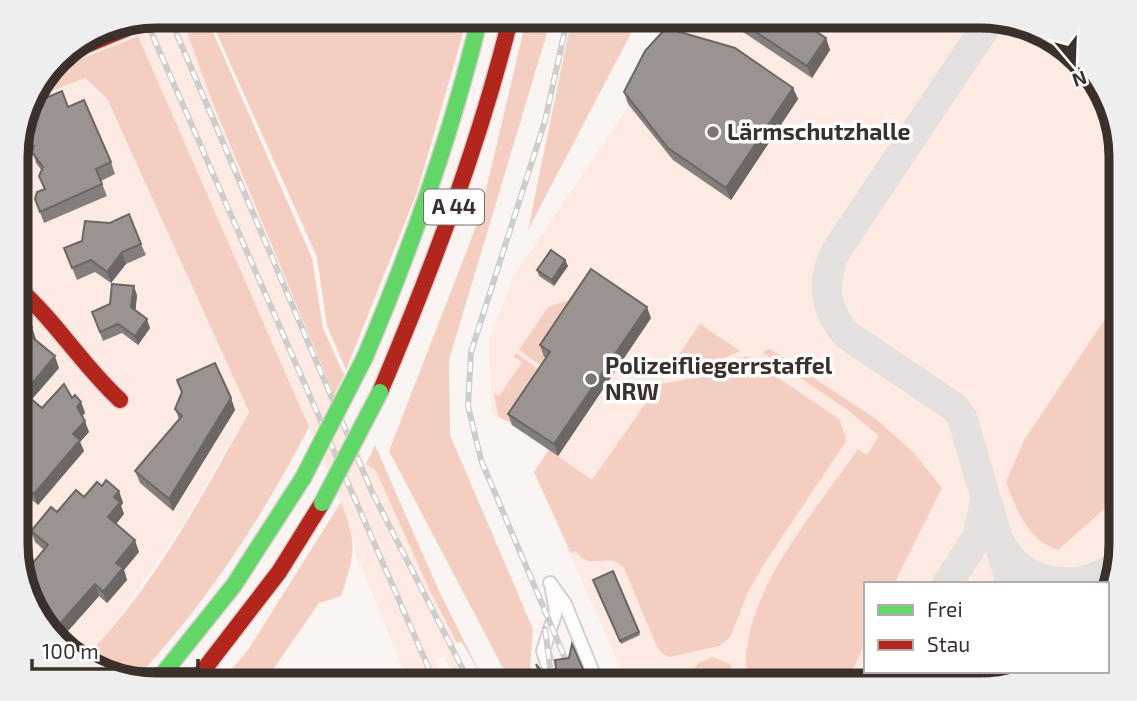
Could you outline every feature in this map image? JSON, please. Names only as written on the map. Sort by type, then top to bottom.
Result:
[{"type":"main road","name":"A 44","points":[[164,673],[210,618],[261,547],[303,478],[365,357],[406,260],[443,148],[477,28]]},
{"type":"main road","name":"A 44","points":[[201,673],[279,572],[322,503],[380,392],[432,269],[470,163],[508,28]]},
{"type":"main road","points":[[28,296],[45,312],[91,373],[120,400]]},
{"type":"street","points":[[550,672],[543,651],[556,611],[551,583],[565,604],[592,673]]},
{"type":"shaded area","points":[[185,28],[212,101],[334,395],[365,464],[376,471],[430,591],[457,643],[453,646],[468,673],[453,673],[444,656],[436,660],[443,673],[405,673],[355,552],[353,535],[135,30]]},
{"type":"shaded area","points":[[185,28],[211,28],[312,258],[323,328],[344,375],[334,395],[212,101]]},
{"type":"shaded area","points":[[214,28],[465,28],[417,192],[346,370],[327,326],[317,257]]},
{"type":"shaded area","points":[[524,28],[548,28],[449,360],[450,435],[533,629],[530,667],[533,673],[506,673],[389,451],[479,219]]},
{"type":"shaded area","points":[[570,28],[634,28],[528,230]]},
{"type":"shaded area","points":[[682,28],[980,28],[1005,30],[1037,41],[1059,55],[1082,78],[1092,92],[1107,132],[1109,552],[1103,582],[864,582],[864,673],[623,673],[534,472],[548,450],[492,413],[489,340],[513,277]]},
{"type":"shaded area","points":[[138,36],[309,427],[271,496],[231,559],[187,619],[142,672],[116,666],[88,653],[152,576],[249,412],[107,99],[85,78],[44,95],[68,64]]},
{"type":"shaded area","points":[[84,79],[106,100],[248,412],[183,524],[107,634],[87,652],[66,635],[50,616],[41,601],[29,561],[28,157],[30,132],[43,97]]},
{"type":"shaded area","points":[[587,275],[544,357],[552,362],[544,368],[519,350],[548,307],[569,300]]},
{"type":"shaded area","points":[[1109,313],[1109,505],[1058,550],[1031,532],[1019,514],[1006,482],[1023,442]]},
{"type":"shaded area","points":[[700,324],[740,351],[696,370],[668,370]]},
{"type":"shaded area","points":[[770,349],[876,419],[913,452],[942,488],[895,582],[864,582],[864,644],[851,673],[747,673],[746,654],[752,623],[764,591],[780,561],[858,449],[867,455],[879,436],[849,411],[762,352]]},
{"type":"shaded area","points":[[516,353],[546,375],[513,424],[498,416],[494,393],[499,396],[522,362],[514,357]]},
{"type":"shaded area","points":[[746,356],[839,419],[846,437],[845,443],[768,558],[748,592],[730,638],[719,646],[670,657],[657,647],[624,568],[612,561],[587,560],[576,551],[571,553],[534,472],[549,450],[592,480],[659,384],[700,377]]},
{"type":"shaded area","points":[[375,445],[438,589],[480,673],[461,641],[457,643],[430,591],[376,471],[366,464]]},
{"type":"shaded area","points":[[341,502],[353,549],[341,596],[319,603],[270,673],[229,673],[248,650]]},
{"type":"shaded area","points":[[712,657],[730,664],[733,673],[695,673],[694,669],[698,663]]},
{"type":"building","name":"Lärmschutzhalle","points":[[666,28],[735,48],[793,88],[726,188],[668,148],[624,92],[645,51]]},
{"type":"building","points":[[750,28],[811,28],[826,38],[807,66]]},
{"type":"building","points":[[62,91],[68,107],[84,100],[111,162],[96,169],[102,184],[40,212],[35,199],[37,192],[45,189],[39,176],[43,167],[32,152],[34,146],[29,144],[30,132],[42,100]]},
{"type":"building","points":[[129,214],[141,244],[122,252],[107,272],[91,260],[72,268],[64,248],[82,241],[85,221],[110,223]]},
{"type":"building","points":[[551,250],[565,260],[552,280],[537,270]]},
{"type":"building","points":[[591,269],[647,307],[554,444],[508,414],[550,352],[540,345]]},
{"type":"building","points":[[112,284],[134,286],[131,307],[147,319],[135,336],[118,324],[100,332],[92,312],[110,304]]},
{"type":"building","points":[[28,334],[55,356],[28,388]]},
{"type":"building","points":[[215,363],[231,398],[169,499],[135,471],[182,416],[175,409],[182,392],[177,380]]},
{"type":"building","points":[[64,384],[72,398],[75,395],[81,402],[77,407],[85,421],[73,434],[80,440],[34,494],[28,489],[28,396],[42,408]]},
{"type":"building","points":[[106,480],[119,491],[114,497],[120,502],[108,517],[135,540],[116,563],[123,568],[103,592],[95,584],[58,626],[41,601],[30,566],[48,545],[31,531],[51,507],[57,512],[76,490],[84,497],[97,482],[102,486]]},
{"type":"building","points":[[613,571],[639,632],[620,641],[593,580]]},
{"type":"building","points":[[572,644],[585,673],[552,673],[556,668],[555,660],[569,658]]},
{"type":"taxiway","points":[[985,28],[836,251],[828,273],[827,295],[833,316],[847,335],[954,407],[962,417],[1010,582]]},
{"type":"taxiway","points":[[948,582],[978,536],[985,500]]},
{"type":"taxiway","points":[[1001,544],[1011,559],[1024,570],[1054,582]]},
{"type":"taxiway","points":[[1070,582],[1086,580],[1106,571]]},
{"type":"taxiway","points":[[1054,582],[1070,582]]},
{"type":"railway","points":[[149,28],[431,673]]},
{"type":"railway","points":[[174,28],[372,492],[465,673]]},
{"type":"railway","points":[[565,28],[545,121],[471,352],[468,406],[481,460],[571,673]]},
{"type":"railway","points":[[545,629],[552,673]]},
{"type":"traffic: fast","points":[[365,357],[430,189],[477,28]]},
{"type":"traffic: fast","points":[[303,478],[365,357]]},
{"type":"traffic: fast","points":[[322,503],[380,392]]},
{"type":"traffic: fast","points":[[164,673],[234,585],[303,478]]},
{"type":"traffic: jam","points":[[380,392],[453,207],[508,28]]},
{"type":"traffic: jam","points":[[28,297],[120,400]]},
{"type":"traffic: jam","points":[[201,673],[279,572],[322,503]]},
{"type":"place","name":"Lärmschutzhalle","points":[[713,132]]},
{"type":"place","name":"Polizeifliegerrstaffel NRW","points":[[591,379]]}]
